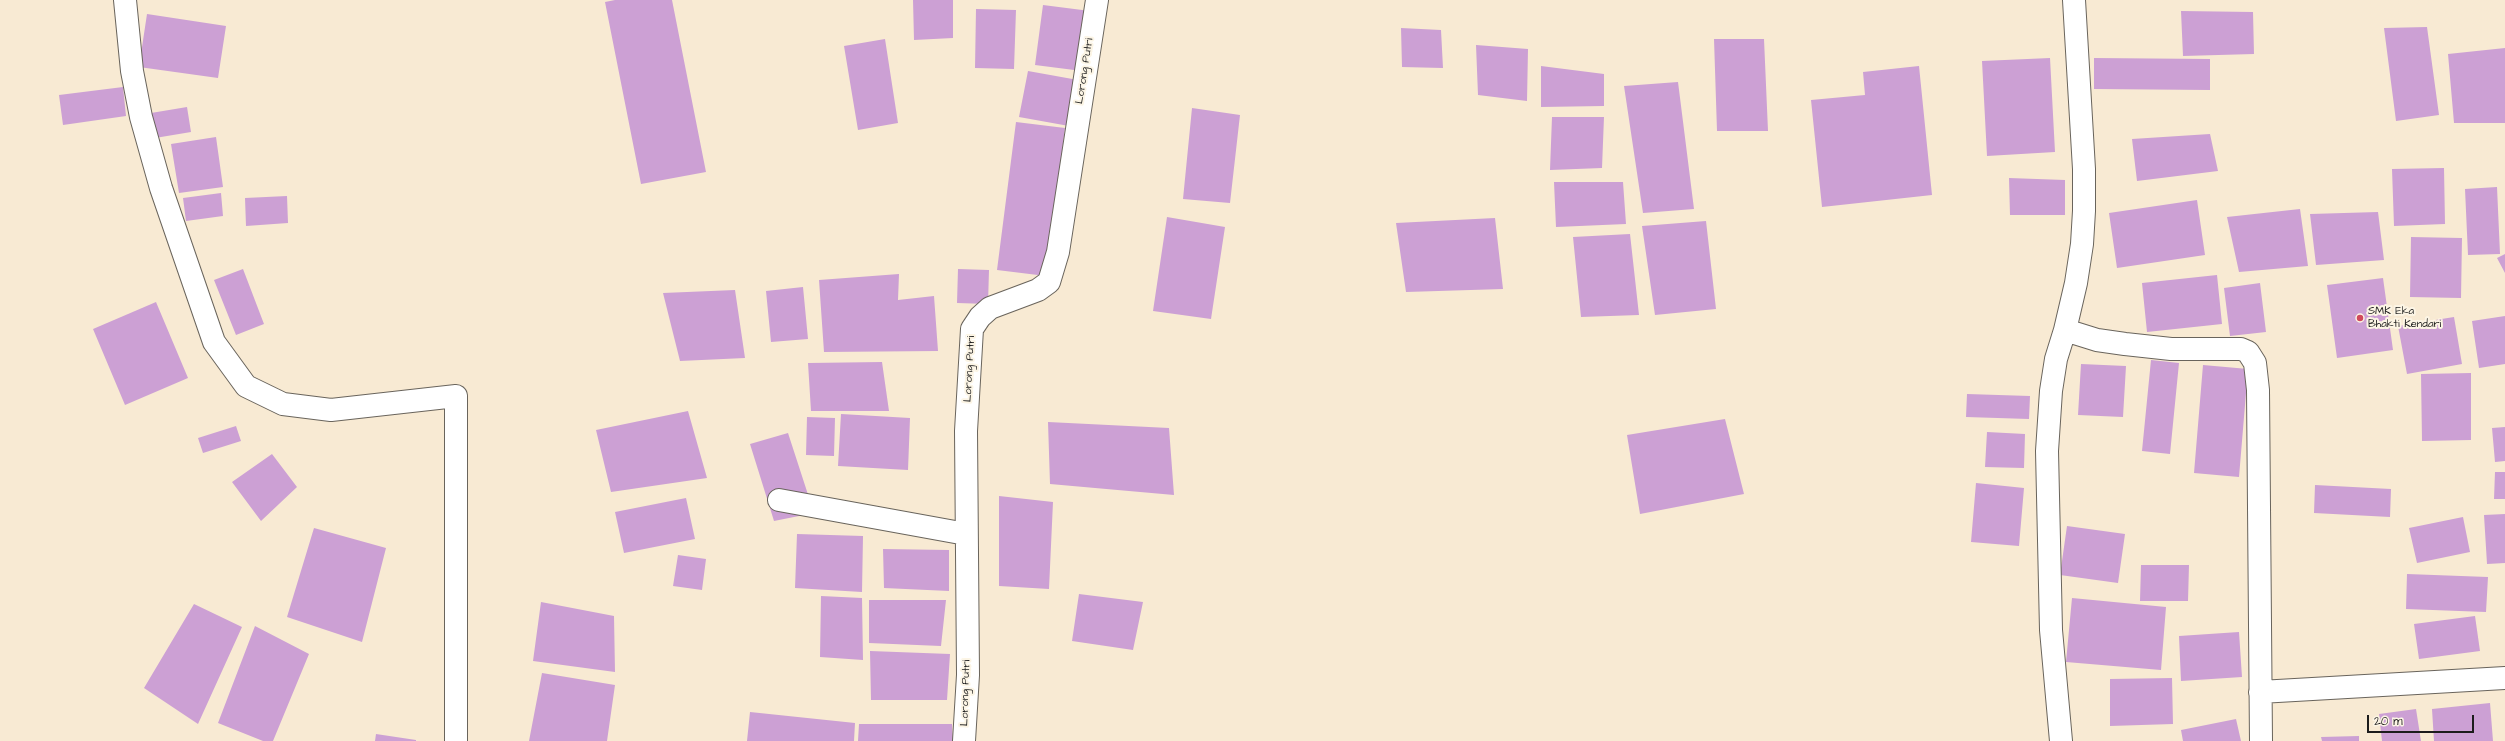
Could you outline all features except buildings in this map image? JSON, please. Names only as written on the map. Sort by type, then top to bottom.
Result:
[{"type":"street","points":[[125,0],[132,71],[141,117],[161,188],[214,342],[246,386],[283,404],[331,410],[456,396],[456,741]]},
{"type":"street","name":"Lorong Putri","points":[[964,741],[968,675],[966,431],[972,329],[980,317],[990,308],[1038,290],[1049,282],[1058,252],[1097,0]]},
{"type":"street","points":[[2061,741],[2051,630],[2048,451],[2051,391],[2056,359],[2065,330],[2082,244],[2084,211],[2084,169],[2074,0]]},
{"type":"street","points":[[2065,330],[2097,340],[2125,344],[2171,349],[2241,350],[2248,352],[2254,362],[2258,390],[2261,741]]},
{"type":"street","points":[[779,500],[966,534]]},
{"type":"street","points":[[2260,692],[2505,678]]},
{"type":"place","name":"SMK Eka Bhakti Kendari","points":[[2360,318]]}]
